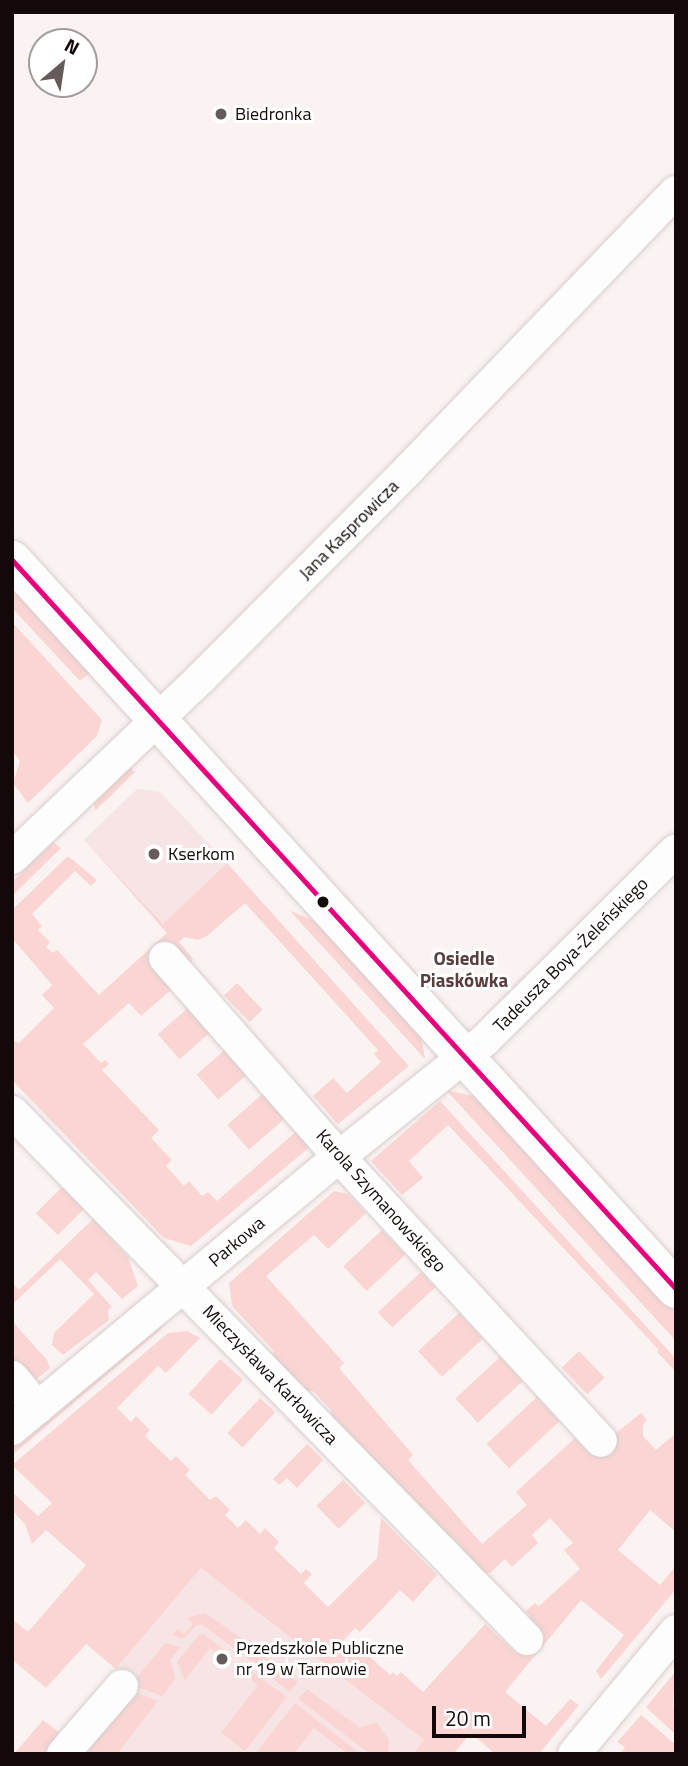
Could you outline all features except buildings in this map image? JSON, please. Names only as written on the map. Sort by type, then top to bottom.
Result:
[{"type":"street","name":"Jana Kasprowicza","points":[[12,858],[158,720],[410,468],[676,192]]},
{"type":"street","points":[[13,562],[676,1289]]},
{"type":"street","name":"Tadeusza Boya-Żeleńskiego","points":[[463,1056],[485,1040],[676,850]]},
{"type":"street","name":"Karola Szymanowskiego","points":[[165,958],[339,1157],[601,1441]]},
{"type":"street","name":"Parkowa","points":[[12,1429],[463,1056]]},
{"type":"street","name":"Mieczysława Karłowicza","points":[[12,1112],[527,1639]]},
{"type":"street","points":[[12,1377],[38,1408]]},
{"type":"street","points":[[574,1754],[676,1631]]},
{"type":"street","points":[[64,1754],[122,1686]]},
{"type":"shaded area","points":[[12,592],[21,596],[91,672],[80,681],[12,608]]},
{"type":"shaded area","points":[[12,622],[102,720],[97,736],[28,803],[13,783],[20,761],[12,750]]},
{"type":"shaded area","points":[[130,767],[135,772],[95,811],[94,803]]},
{"type":"shaded area","points":[[137,789],[160,792],[227,863],[163,925],[84,840]]},
{"type":"shaded area","points":[[53,842],[61,848],[12,896],[12,882]]},
{"type":"shaded area","points":[[88,844],[163,924],[227,863],[409,1066],[338,1124],[313,1096],[333,1078],[347,1093],[381,1062],[374,1054],[378,1050],[245,903],[207,936],[198,940],[185,937],[179,942],[193,959],[172,989],[141,1016],[129,1003],[83,1044],[101,1063],[105,1060],[109,1064],[102,1070],[159,1130],[151,1138],[172,1160],[166,1166],[184,1186],[189,1181],[202,1196],[208,1192],[217,1201],[299,1129],[311,1146],[191,1246],[164,1238],[12,1080],[12,1040],[19,1043],[54,1008],[42,995],[52,985],[12,938],[12,910],[68,856],[97,880],[91,886],[75,871],[32,914],[42,926],[38,930],[50,942],[46,947],[53,953],[57,950],[99,995],[167,933]]},
{"type":"shaded area","points":[[290,911],[318,922],[421,1036],[425,1059]]},
{"type":"shaded area","points":[[237,983],[263,1010],[250,1022],[224,996]]},
{"type":"shaded area","points":[[188,1008],[210,1033],[179,1059],[158,1034]]},
{"type":"shaded area","points":[[226,1049],[248,1074],[218,1099],[197,1075]]},
{"type":"shaded area","points":[[446,1090],[478,1097],[676,1313],[676,1341]]},
{"type":"shaded area","points":[[265,1092],[287,1117],[249,1150],[227,1125]]},
{"type":"shaded area","points":[[440,1101],[676,1359],[676,1372],[657,1352],[659,1350],[448,1125],[409,1161],[423,1178],[402,1195],[371,1161]]},
{"type":"shaded area","points":[[62,1187],[84,1209],[58,1235],[36,1213]]},
{"type":"shaded area","points":[[334,1191],[348,1194],[366,1213],[328,1249],[314,1235],[266,1276],[344,1363],[339,1368],[413,1455],[408,1460],[482,1544],[527,1505],[516,1492],[575,1438],[590,1454],[641,1413],[647,1420],[643,1425],[643,1436],[656,1450],[676,1433],[676,1532],[650,1510],[618,1550],[660,1585],[676,1566],[676,1589],[601,1679],[596,1671],[624,1635],[581,1600],[505,1692],[546,1726],[570,1699],[579,1705],[539,1754],[495,1754],[471,1733],[453,1754],[413,1754],[424,1740],[201,1568],[116,1669],[86,1644],[46,1688],[14,1661],[12,1663],[12,1619],[28,1632],[86,1565],[46,1530],[32,1544],[25,1524],[12,1510],[12,1492],[38,1516],[52,1503],[12,1465],[168,1333],[187,1331],[200,1338],[166,1373],[158,1366],[117,1408],[131,1422],[136,1416],[150,1430],[145,1436],[171,1461],[176,1456],[190,1470],[185,1475],[210,1500],[216,1496],[230,1510],[225,1515],[238,1528],[246,1520],[260,1534],[265,1528],[279,1542],[274,1548],[286,1560],[301,1574],[306,1569],[312,1574],[304,1583],[328,1607],[377,1558],[381,1518],[437,1575],[413,1602],[400,1590],[360,1632],[355,1628],[342,1642],[355,1654],[360,1648],[390,1675],[393,1672],[397,1676],[401,1672],[423,1692],[485,1624],[517,1654],[533,1637],[523,1626],[530,1616],[526,1611],[535,1603],[539,1606],[580,1569],[564,1550],[573,1543],[550,1518],[532,1535],[538,1543],[512,1567],[505,1559],[490,1573],[483,1573],[453,1538],[449,1539],[330,1414],[331,1410],[313,1391],[307,1391],[272,1355],[274,1351],[232,1306],[229,1283]]},
{"type":"shaded area","points":[[93,1219],[128,1257],[138,1286],[122,1299],[96,1272],[88,1280],[112,1307],[108,1310],[109,1320],[63,1355],[52,1345],[54,1333],[94,1294],[60,1259],[12,1305],[12,1283],[19,1290]]},
{"type":"shaded area","points":[[382,1230],[405,1255],[366,1291],[343,1266]]},
{"type":"shaded area","points":[[421,1272],[435,1287],[392,1328],[378,1312]]},
{"type":"shaded area","points":[[459,1313],[483,1339],[442,1377],[418,1351]]},
{"type":"shaded area","points":[[12,1321],[47,1360],[50,1368],[32,1383],[12,1364]]},
{"type":"shaded area","points":[[167,1322],[12,1455],[12,1444],[154,1328]]},
{"type":"shaded area","points":[[579,1351],[605,1378],[587,1394],[562,1368]]},
{"type":"shaded area","points":[[500,1357],[523,1381],[478,1423],[455,1399]]},
{"type":"shaded area","points":[[220,1359],[243,1380],[212,1415],[189,1394]]},
{"type":"shaded area","points":[[537,1397],[560,1421],[509,1468],[487,1444]]},
{"type":"shaded area","points":[[260,1398],[275,1412],[243,1447],[227,1433]]},
{"type":"shaded area","points":[[307,1444],[323,1460],[297,1488],[287,1478],[279,1485],[273,1479]]},
{"type":"shaded area","points":[[343,1480],[365,1503],[339,1529],[316,1506]]},
{"type":"shaded area","name":"Przedszkole Publiczne nr 19 w Tarnowie","points":[[201,1568],[424,1740],[413,1754],[77,1754],[110,1677]]},
{"type":"shaded area","points":[[205,1613],[247,1642],[239,1652],[203,1625],[196,1625],[183,1639],[172,1635],[178,1629],[184,1634],[193,1624],[187,1618]]},
{"type":"shaded area","points":[[204,1634],[233,1657],[229,1663],[210,1648],[185,1680],[177,1662],[199,1635]]},
{"type":"shaded area","points":[[165,1643],[180,1647],[170,1660],[176,1678],[162,1696],[131,1685]]},
{"type":"shaded area","points":[[252,1646],[298,1682],[290,1692],[244,1656]]},
{"type":"shaded area","points":[[240,1663],[287,1697],[245,1751],[221,1733],[258,1685],[236,1668]]},
{"type":"shaded area","points":[[676,1671],[673,1701],[676,1735],[646,1707]]},
{"type":"shaded area","points":[[126,1689],[158,1701],[117,1754],[71,1754]]},
{"type":"shaded area","points":[[307,1689],[359,1727],[377,1723],[389,1740],[388,1754],[370,1754],[298,1699]]},
{"type":"shaded area","points":[[295,1703],[361,1754],[348,1754],[314,1728],[294,1754],[255,1754]]},
{"type":"shaded area","points":[[641,1715],[676,1745],[676,1754],[622,1752],[625,1747],[617,1742]]},
{"type":"shaded area","points":[[43,1720],[61,1734],[44,1754],[14,1754]]},
{"type":"transit line","points":[[12,560],[676,1289]]},
{"type":"place","name":"Biedronka","points":[[221,114]]},
{"type":"place","name":"Kserkom","points":[[154,854]]},
{"type":"place","name":"Przedszkole Publiczne nr 19 w Tarnowie","points":[[222,1659]]},
{"type":"district","name":"Osiedle Piaskówka","points":[[464,969]]}]
